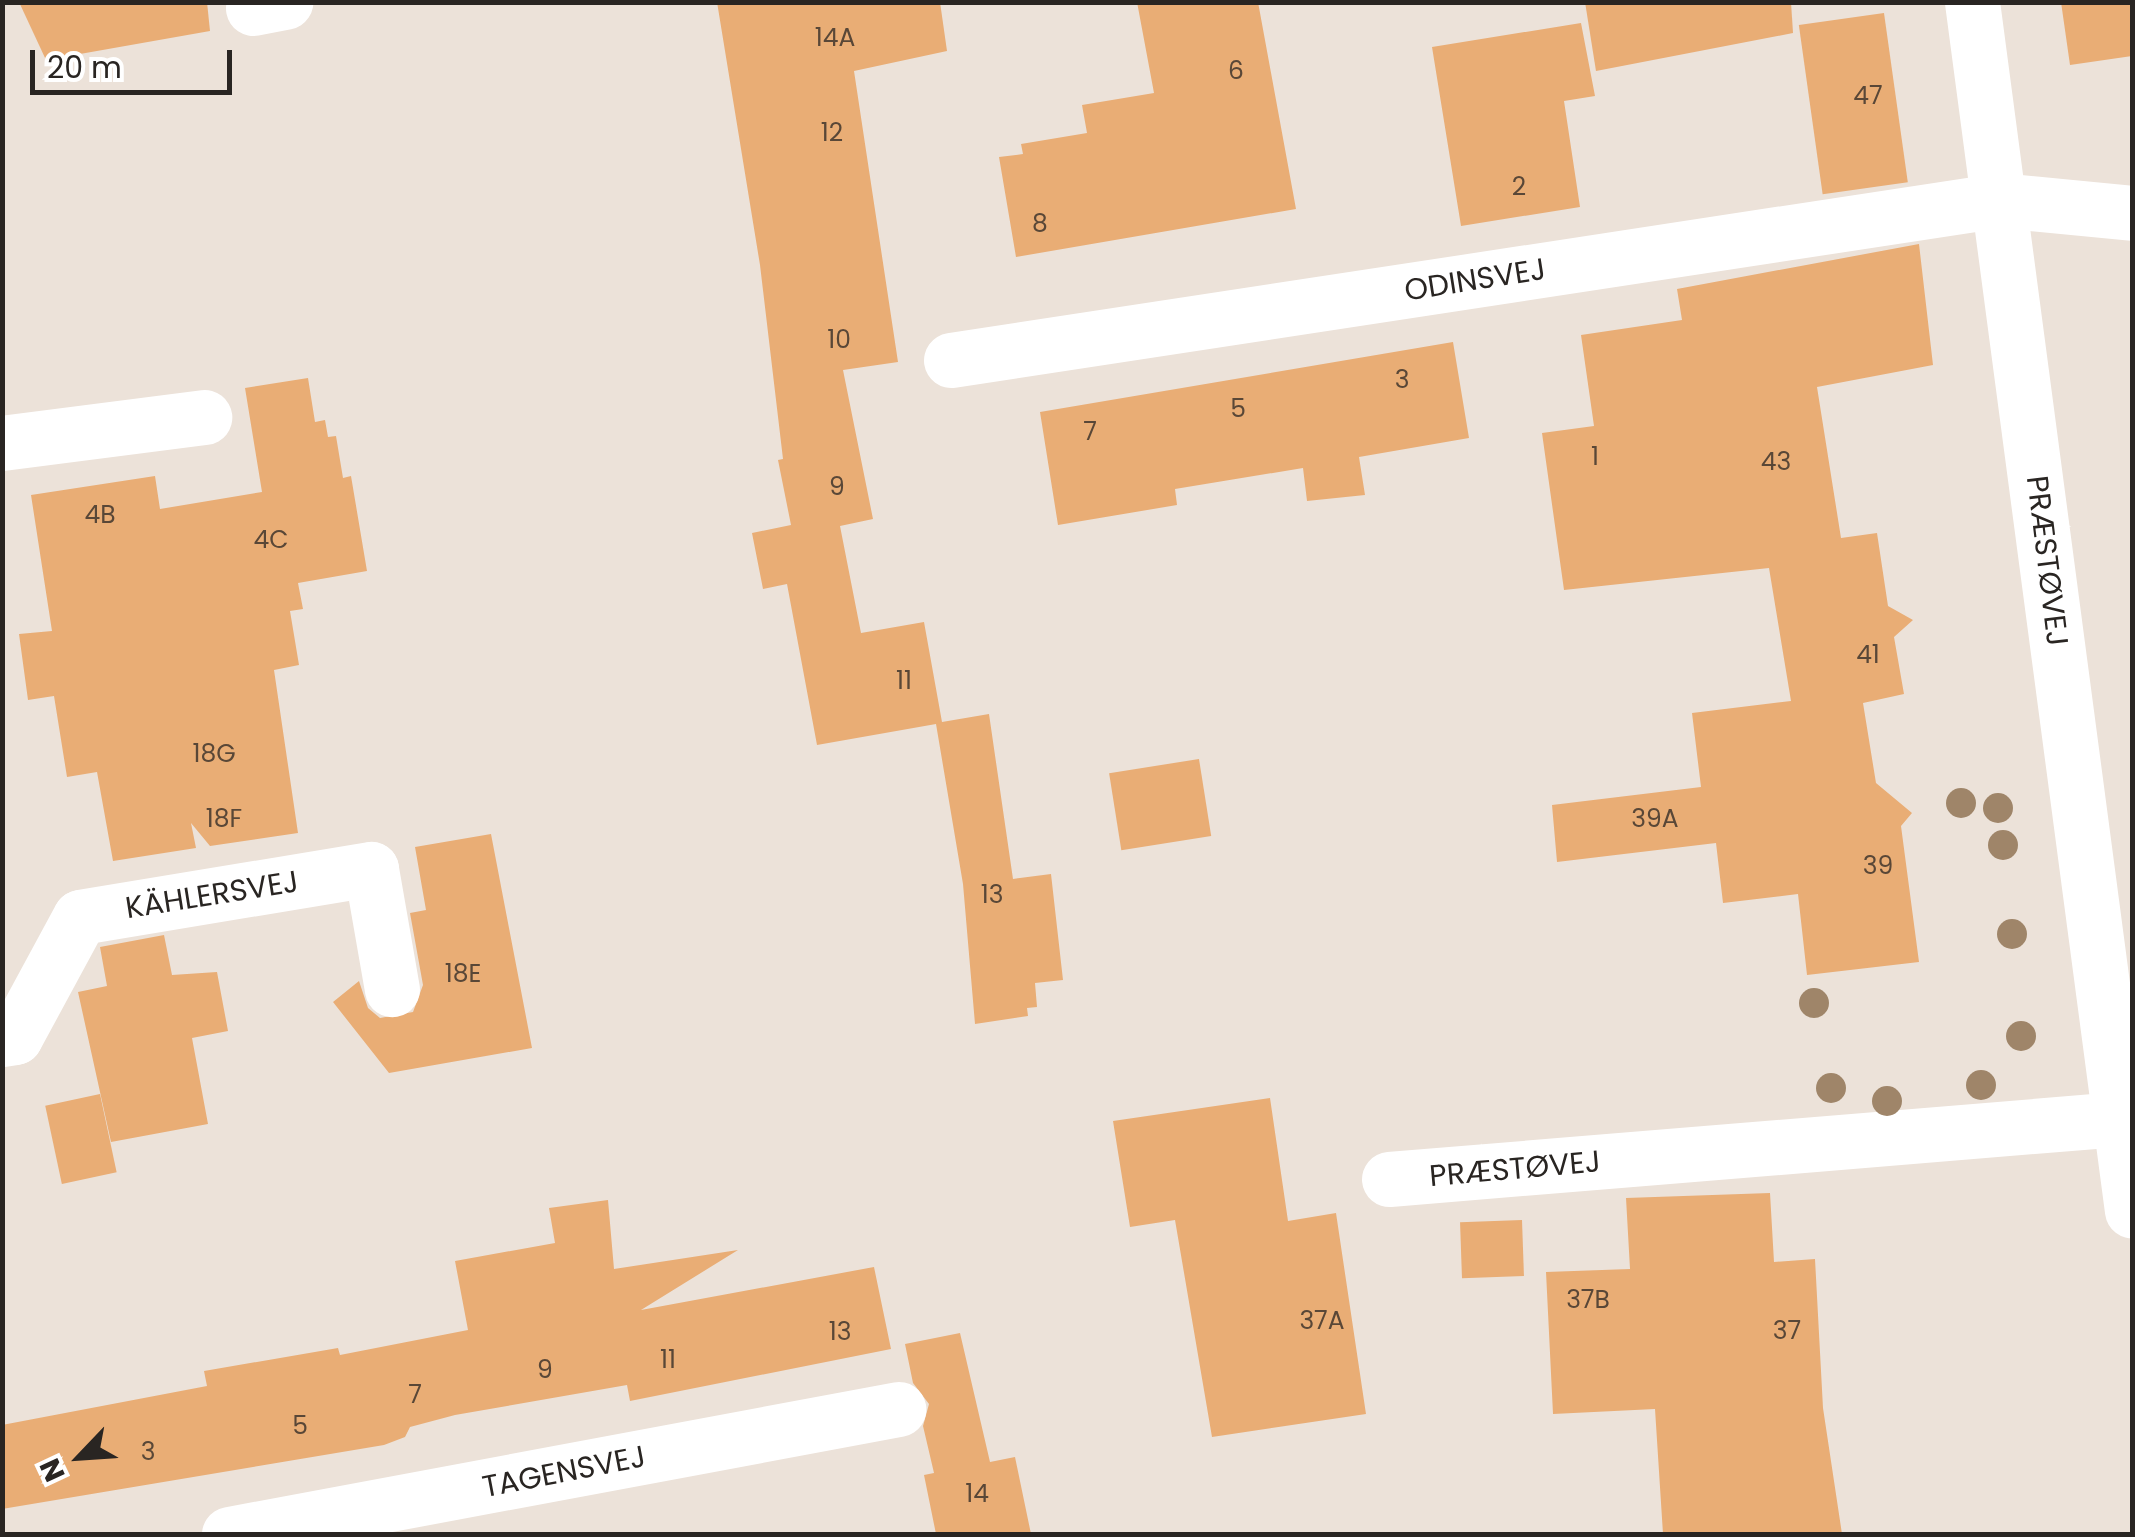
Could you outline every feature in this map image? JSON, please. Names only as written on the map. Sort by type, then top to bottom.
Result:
[{"type":"street","name":"PRÆSTØVEJ","points":[[1972,2],[2132,1210]]},
{"type":"street","name":"ODINSVEJ","points":[[950,360],[2000,200],[2132,214]]},
{"type":"street","points":[[2,443],[204,417]]},
{"type":"street","name":"KÄHLERSVEJ","points":[[2,1038],[16,1037],[80,916],[371,869],[392,989]]},
{"type":"street","name":"PRÆSTØVEJ","points":[[1389,1180],[2120,1119]]},
{"type":"street","name":"TAGENSVEJ","points":[[229,1534],[898,1410]]},
{"type":"building","points":[[19,2],[207,2],[210,31],[46,60]]},
{"type":"building","points":[[717,2],[940,2],[947,51],[854,71],[898,362],[843,370],[873,519],[840,526],[861,633],[924,622],[942,722],[989,714],[1013,879],[1051,874],[1063,980],[1035,983],[1037,1007],[1027,1008],[1028,1016],[975,1024],[963,884],[936,724],[817,745],[787,584],[763,589],[752,533],[791,525],[778,460],[783,459],[760,265]]},
{"type":"building","points":[[1137,2],[1258,2],[1296,209],[1016,257],[999,157],[1023,154],[1021,144],[1087,133],[1082,105],[1154,93]]},
{"type":"building","points":[[1585,2],[1791,2],[1793,33],[1596,71]]},
{"type":"building","points":[[2061,2],[2132,2],[2132,56],[2070,65]]},
{"type":"building","points":[[1884,13],[1908,182],[1823,194],[1799,25]]},
{"type":"building","points":[[1581,23],[1595,96],[1564,101],[1580,207],[1461,226],[1432,47]]},
{"type":"building","points":[[1919,244],[1933,365],[1817,387],[1841,538],[1877,533],[1888,606],[1913,620],[1894,637],[1904,694],[1863,703],[1876,783],[1912,813],[1901,826],[1919,962],[1807,975],[1798,894],[1723,903],[1716,843],[1557,862],[1552,805],[1701,787],[1692,713],[1791,701],[1769,568],[1564,590],[1542,433],[1594,426],[1581,335],[1682,320],[1677,289]]},
{"type":"building","points":[[1453,342],[1469,438],[1359,457],[1365,495],[1307,501],[1303,468],[1175,489],[1177,505],[1058,525],[1040,412]]},
{"type":"building","points":[[308,378],[315,422],[325,420],[328,437],[336,436],[343,478],[351,476],[367,571],[298,583],[303,609],[290,611],[299,665],[274,670],[298,833],[210,846],[191,823],[196,848],[113,861],[97,772],[67,777],[54,696],[28,700],[19,634],[52,631],[31,495],[155,476],[160,509],[262,492],[245,388]]},
{"type":"building","points":[[1199,759],[1211,836],[1121,850],[1109,773]]},
{"type":"building","points":[[491,834],[532,1048],[389,1073],[333,1002],[359,981],[368,1008],[380,1018],[413,1012],[423,985],[410,913],[426,910],[415,847]]},
{"type":"building","points":[[164,935],[172,975],[217,972],[228,1031],[192,1038],[208,1124],[111,1142],[78,992],[107,986],[100,947]]},
{"type":"building","points":[[100,1094],[117,1172],[62,1184],[45,1106]]},
{"type":"building","points":[[1270,1098],[1288,1221],[1336,1213],[1366,1414],[1212,1437],[1175,1220],[1130,1227],[1113,1121]]},
{"type":"building","points":[[1770,1193],[1774,1262],[1815,1259],[1823,1408],[1842,1534],[1663,1534],[1655,1409],[1553,1414],[1546,1272],[1630,1269],[1626,1198]]},
{"type":"building","points":[[608,1200],[614,1269],[738,1250],[641,1310],[874,1267],[891,1349],[630,1401],[627,1385],[455,1415],[410,1427],[405,1437],[384,1445],[2,1509],[2,1425],[207,1386],[204,1371],[338,1348],[340,1355],[468,1330],[455,1261],[555,1243],[549,1208]]},
{"type":"building","points":[[1522,1220],[1524,1276],[1462,1278],[1460,1222]]},
{"type":"building","points":[[960,1333],[990,1462],[1015,1457],[1031,1534],[936,1534],[924,1475],[934,1473],[923,1426],[929,1404],[913,1383],[905,1344]]}]
